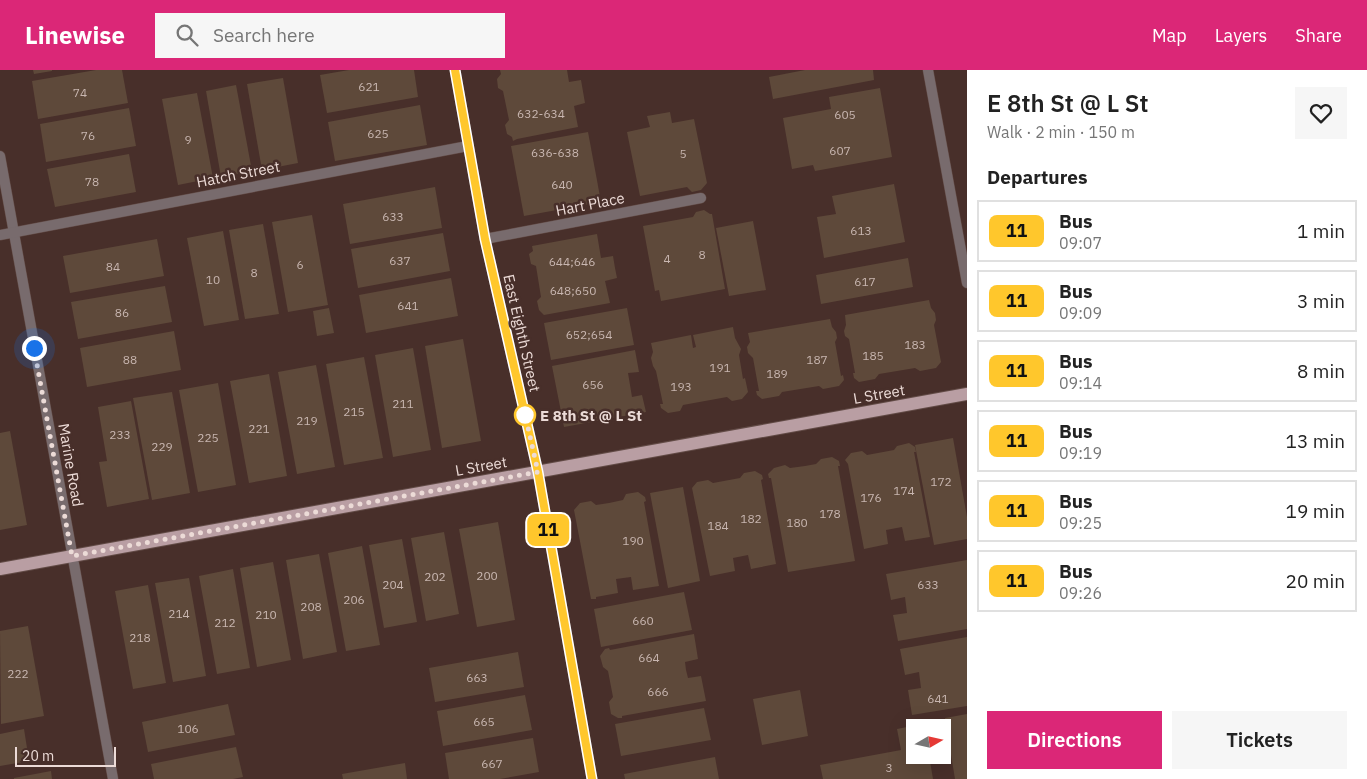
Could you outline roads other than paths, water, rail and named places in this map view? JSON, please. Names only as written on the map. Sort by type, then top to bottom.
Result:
[{"type":"main road","name":"L Street","points":[[0,570],[967,394]]},
{"type":"street","name":"East Eighth Street","points":[[454,70],[485,239],[538,472],[592,779]]},
{"type":"street","points":[[928,70],[967,283]]},
{"type":"street","name":"Hatch Street","points":[[0,235],[468,146]]},
{"type":"street","name":"Marine Road","points":[[0,156],[113,779]]},
{"type":"street","name":"Hart Place","points":[[485,239],[701,198]]},
{"type":"place","name":"E 8th St @ L St","points":[[525,415]]}]
